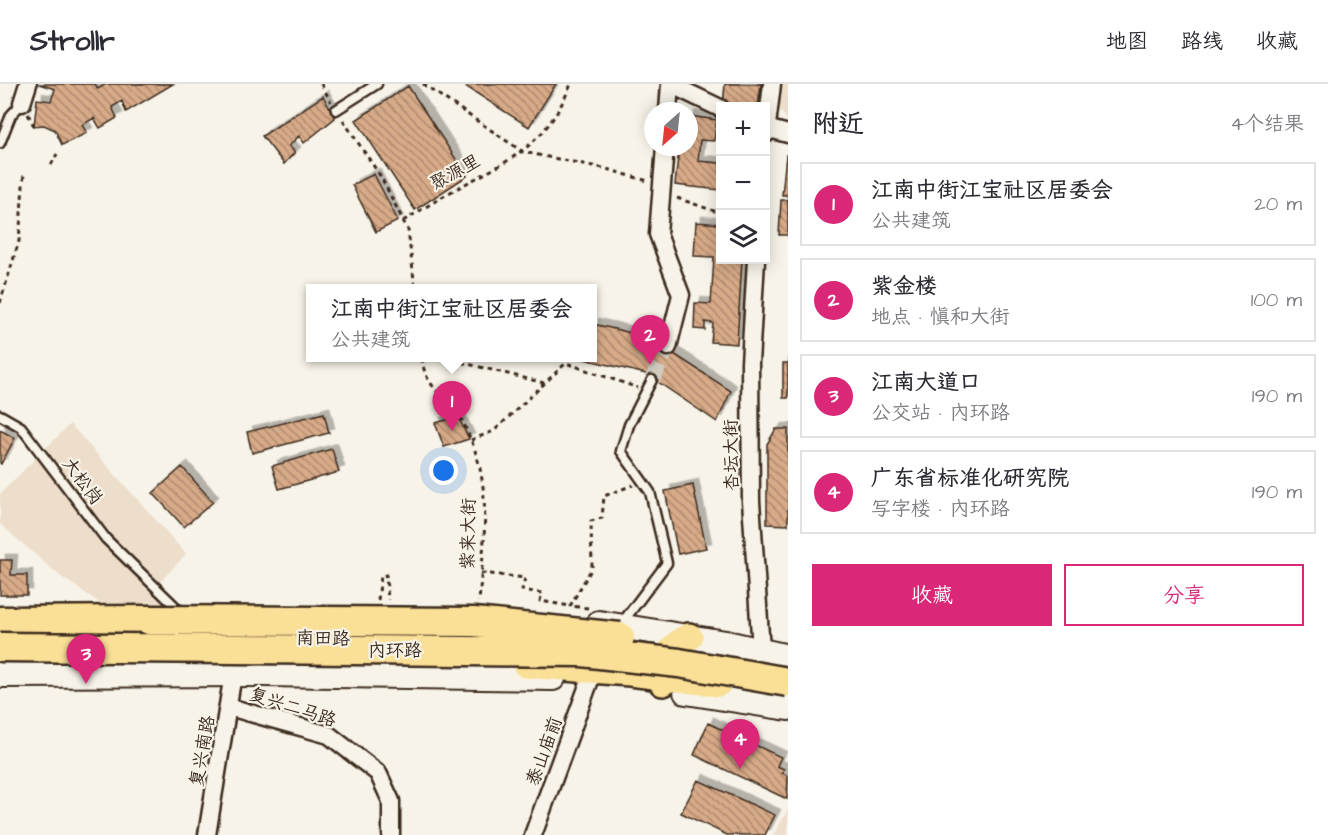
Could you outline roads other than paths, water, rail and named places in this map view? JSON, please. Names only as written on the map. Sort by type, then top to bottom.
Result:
[{"type":"highway","points":[[0,621],[474,622],[548,628],[653,643],[788,675]]},
{"type":"highway","name":"内环路","points":[[0,647],[582,652],[679,663],[788,682]]},
{"type":"highway","name":"内环路","points":[[0,662],[510,664],[635,674],[788,694]]},
{"type":"main road","points":[[0,610],[476,608],[509,627],[620,625],[761,650],[788,657]]},
{"type":"main road","points":[[271,637],[295,610]]},
{"type":"main road","name":"南田路","points":[[0,635],[271,637],[509,627],[547,653]]},
{"type":"main road","points":[[665,673],[677,644],[689,637]]},
{"type":"main road","name":"南田路","points":[[0,662],[494,663],[547,653],[788,694]]},
{"type":"main road","points":[[451,675],[494,663]]},
{"type":"main road","points":[[0,667],[31,675]]},
{"type":"main road","points":[[0,675],[451,675],[590,680],[665,673],[788,708]]},
{"type":"main road","name":"南田路","points":[[665,673],[788,675]]},
{"type":"street","points":[[22,103],[28,84]]},
{"type":"street","points":[[669,102],[670,84],[716,106]]},
{"type":"street","points":[[770,102],[772,84]]},
{"type":"street","points":[[770,129],[788,134]]},
{"type":"street","points":[[664,156],[658,234],[681,295],[668,347]]},
{"type":"street","name":"杏坛大街","points":[[756,264],[750,363],[751,490],[761,650]]},
{"type":"street","name":"复兴南路","points":[[207,835],[233,674]]},
{"type":"street","name":"泰山庙前","points":[[533,835],[590,680]]},
{"type":"street","name":"复兴二马路","points":[[229,707],[329,735],[378,773],[392,801],[391,835]]},
{"type":"lane","points":[[336,110],[377,84]]},
{"type":"lane","points":[[0,142],[11,115],[22,103]]},
{"type":"lane","points":[[620,625],[667,563],[650,492],[621,451],[629,425],[652,380]]},
{"type":"lane","name":"大松岗","points":[[0,415],[21,427],[106,539],[177,608]]},
{"type":"tunnel","points":[[652,380],[668,347]]},
{"type":"place","name":"紫金楼","points":[[650,365]]},
{"type":"place","name":"江南中街江宝社区居委会","points":[[452,431]]},
{"type":"place","name":"江南大道口","points":[[86,684]]},
{"type":"place","name":"广东省标准化研究院","points":[[740,769]]}]
